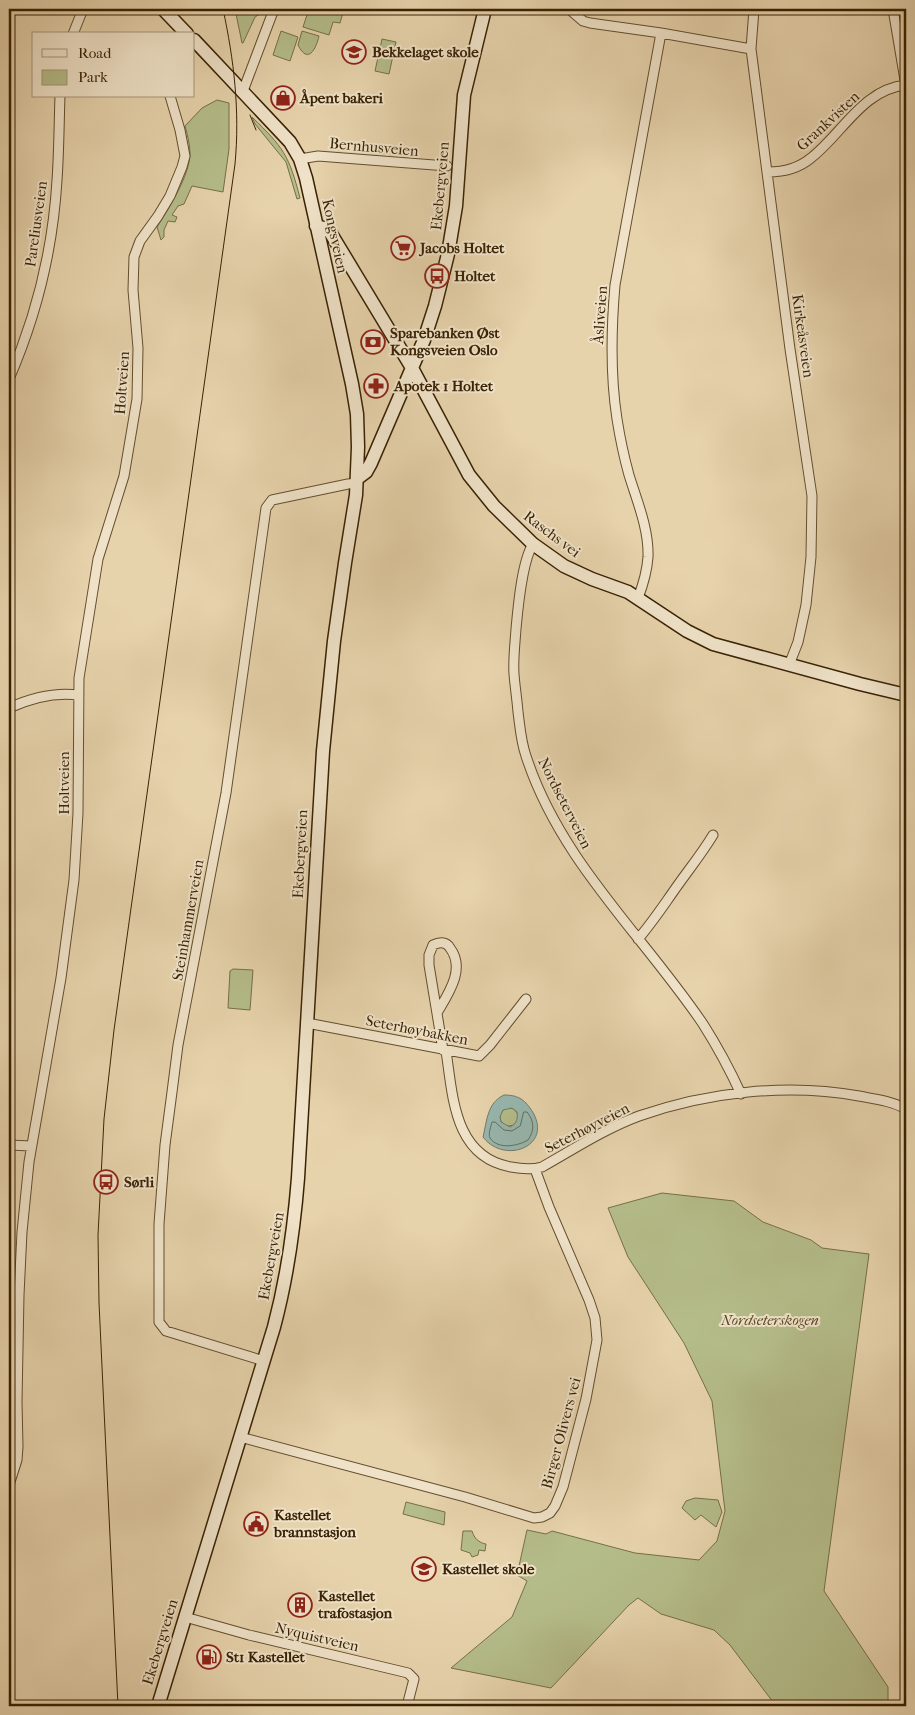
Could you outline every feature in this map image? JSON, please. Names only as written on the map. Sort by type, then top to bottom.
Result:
[{"type":"main road","points":[[163,9],[180,31]]},
{"type":"main road","name":"Ekebergveien","points":[[158,1706],[264,1361],[282,1296],[293,1233],[298,1178],[320,799],[328,695],[357,481],[368,468],[429,328],[449,246],[458,191],[464,95],[485,9]]},
{"type":"main road","name":"Kongsveien","points":[[195,41],[285,135],[300,159],[306,178],[354,394],[358,438],[357,481]]},
{"type":"main road","name":"Raschs vei","points":[[316,226],[330,232],[412,368],[453,447],[475,483],[494,506],[533,544],[574,571],[628,592],[705,640],[874,688],[906,695]]},
{"type":"street","points":[[74,32],[83,9]]},
{"type":"street","points":[[243,91],[274,9]]},
{"type":"street","points":[[569,9],[583,22],[661,33],[751,49]]},
{"type":"street","name":"Kirkeåsveien","points":[[754,9],[751,49],[790,349],[812,496],[813,534],[806,605],[798,642],[789,664]]},
{"type":"street","points":[[893,9],[906,86]]},
{"type":"street","name":"Åsliveien","points":[[638,598],[648,556],[642,512],[622,446],[617,419],[612,375],[612,325],[615,285],[661,33]]},
{"type":"street","name":"Grankvisten","points":[[768,172],[778,172],[797,167],[810,159],[844,123],[872,98],[890,89],[906,86]]},
{"type":"street","name":"Pareliusveien","points":[[9,379],[28,334],[44,270],[51,232],[57,180],[60,98]]},
{"type":"street","name":"Holtveien","points":[[9,1485],[17,1460],[18,1447],[19,1295],[22,1232],[31,1146],[60,986],[74,880],[78,814],[79,678],[98,559],[124,476],[137,399],[138,348],[133,290],[134,257],[140,242],[170,196],[185,156],[171,98]]},
{"type":"street","name":"Bernhusveien","points":[[300,159],[318,156],[447,166]]},
{"type":"street","name":"Steinhammerveien","points":[[264,1361],[166,1331],[160,1325],[158,1283],[159,1224],[165,1145],[178,1045],[226,793],[266,508],[272,500],[357,481]]},
{"type":"street","name":"Nordseterveien","points":[[533,544],[528,553],[524,572],[515,648],[514,674],[525,755],[547,805],[567,842],[600,891],[703,1025],[727,1064],[741,1094]]},
{"type":"street","points":[[9,708],[32,698],[69,694],[78,695]]},
{"type":"street","points":[[638,939],[652,924],[713,835]]},
{"type":"street","name":"Seterhøyveien","points":[[437,1013],[451,989],[456,970],[453,952],[448,945],[437,943],[430,950],[429,955],[437,1013],[456,1111],[461,1128],[470,1143],[479,1153],[496,1164],[535,1169],[548,1164],[595,1136],[637,1117],[713,1097],[778,1091],[830,1092],[872,1098],[906,1109]]},
{"type":"street","name":"Seterhøybakken","points":[[307,1023],[479,1056],[526,999]]},
{"type":"street","points":[[9,1145],[31,1146]]},
{"type":"street","name":"Birger Olivers vei","points":[[240,1437],[465,1497],[534,1518],[550,1513],[563,1487],[572,1454],[595,1356],[596,1330],[589,1300],[549,1207],[535,1169]]},
{"type":"street","name":"Nyquistveien","points":[[185,1617],[244,1634],[408,1673],[414,1679],[407,1706]]},
{"type":"street","points":[[9,1702],[10,1706]]},
{"type":"green space","points":[[235,9],[266,9],[255,17],[243,43],[242,43]]},
{"type":"green space","points":[[309,9],[344,9],[340,23],[333,22],[329,35],[303,27]]},
{"type":"green space","points":[[281,31],[298,37],[290,61],[273,55]]},
{"type":"green space","points":[[302,31],[319,36],[314,50],[308,54],[305,54],[298,45]]},
{"type":"green space","points":[[382,39],[396,42],[389,74],[375,71]]},
{"type":"green space","points":[[217,100],[229,103],[229,149],[223,192],[192,186],[184,204],[178,206],[172,215],[177,217],[175,222],[168,221],[164,230],[164,237],[161,240],[157,227],[183,181],[189,162],[190,146],[185,126],[202,108]]},
{"type":"green space","points":[[252,117],[271,136],[284,153],[292,171],[300,198],[297,199],[286,162],[255,124]]},
{"type":"green space","points":[[233,969],[253,970],[250,1010],[228,1008],[230,971]]},
{"type":"green space","points":[[509,1108],[515,1111],[518,1117],[515,1123],[509,1126],[503,1123],[500,1117],[503,1111]]},
{"type":"green space","name":"Nordseterskogen","points":[[662,1193],[734,1201],[763,1222],[811,1240],[822,1248],[869,1254],[824,1591],[888,1687],[888,1706],[776,1706],[730,1645],[714,1630],[661,1614],[638,1598],[629,1605],[551,1688],[451,1668],[512,1617],[527,1581],[517,1575],[527,1530],[546,1534],[552,1531],[635,1553],[699,1560],[717,1541],[725,1511],[712,1401],[684,1343],[628,1257],[608,1208]]},
{"type":"green space","points":[[695,1498],[718,1500],[722,1512],[716,1527],[701,1515],[695,1520],[682,1508],[686,1501]]},
{"type":"green space","points":[[406,1502],[445,1512],[444,1525],[403,1514]]},
{"type":"green space","points":[[463,1531],[472,1531],[477,1540],[486,1544],[485,1551],[479,1550],[478,1555],[472,1557],[470,1553],[461,1550]]},
{"type":"water","points":[[504,1095],[516,1096],[522,1099],[530,1108],[537,1121],[537,1132],[533,1141],[525,1147],[515,1150],[503,1150],[492,1146],[483,1137],[489,1113],[498,1098]],"holes":[[[512,1108],[517,1112],[516,1121],[512,1126],[510,1127],[501,1122],[500,1117],[503,1110]]]},
{"type":"tram line","points":[[118,1706],[99,1303],[98,1235],[104,1119],[114,1030],[235,164],[237,125],[235,86],[223,9]]},
{"type":"tram line","points":[[250,115],[256,130]]},
{"type":"place","name":"Bekkelaget skole","points":[[354,52]]},
{"type":"place","name":"Åpent bakeri","points":[[283,98]]},
{"type":"place","name":"Jacobs Holtet","points":[[403,248]]},
{"type":"place","name":"Holtet","points":[[437,276]]},
{"type":"place","name":"Sparebanken Øst Kongsveien Oslo","points":[[373,342]]},
{"type":"place","name":"Apotek 1 Holtet","points":[[376,386]]},
{"type":"place","name":"Sørli","points":[[106,1182]]},
{"type":"place","name":"Kastellet brannstasjon","points":[[256,1524]]},
{"type":"place","name":"Kastellet skole","points":[[424,1569]]},
{"type":"place","name":"Kastellet trafostasjon","points":[[300,1605]]},
{"type":"place","name":"St1 Kastellet","points":[[209,1657]]}]
